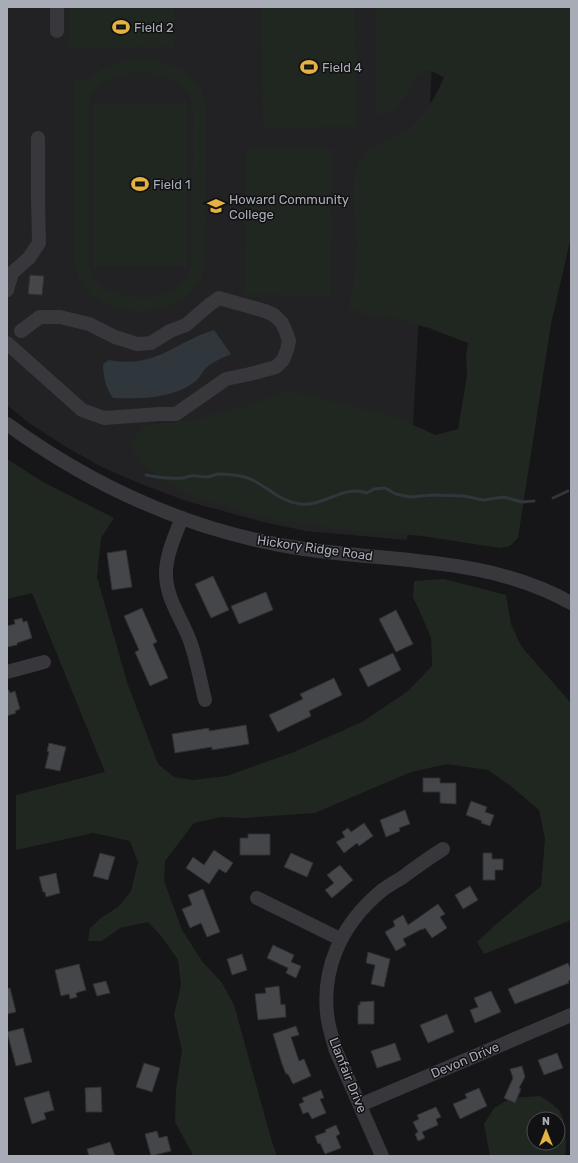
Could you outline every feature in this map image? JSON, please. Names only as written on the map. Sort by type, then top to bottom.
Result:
[{"type":"street","points":[[57,7],[57,32]]},
{"type":"street","points":[[7,290],[12,274],[29,258],[39,243],[38,138]]},
{"type":"street","points":[[7,343],[82,410],[104,418],[176,414],[226,380],[276,367],[283,360],[287,350],[288,341],[282,323],[274,315],[219,298],[186,325],[170,331],[151,343],[137,344],[115,337],[89,324],[60,317],[40,317],[21,330]]},
{"type":"street","name":"Hickory Ridge Road","points":[[7,424],[60,460],[98,481],[130,497],[182,518],[213,528],[258,540],[304,549],[447,565],[491,573],[528,584],[571,603]]},
{"type":"street","points":[[182,518],[167,561],[167,583],[170,596],[196,658],[205,700]]},
{"type":"street","points":[[7,672],[44,662]]},
{"type":"street","name":"Llanfair Drive","points":[[382,1156],[336,1051],[328,1021],[328,985],[334,956],[340,939],[362,908],[381,891],[443,849]]},
{"type":"street","points":[[256,898],[340,939]]},
{"type":"street","name":"Devon Drive","points":[[360,1105],[571,1014]]},
{"type":"shaded area","name":"Howard Community College","points":[[7,7],[435,7],[407,540],[306,531],[263,522],[186,501],[102,467],[66,447],[29,423],[7,405]]},
{"type":"shaded area","name":"Field 2","points":[[69,7],[174,7],[174,47],[69,48]]},
{"type":"shaded area","name":"Field 4","points":[[261,7],[355,7],[357,127],[263,128]]},
{"type":"shaded area","points":[[376,7],[571,7],[571,237],[551,324],[518,538],[510,546],[500,548],[422,536],[337,529],[277,520],[220,505],[184,493],[141,464],[130,444],[144,426],[199,419],[219,412],[248,406],[288,390],[395,417],[436,435],[458,429],[467,376],[466,357],[468,343],[429,328],[393,318],[359,313],[349,307],[357,254],[354,188],[358,165],[363,154],[403,133],[416,122],[433,100],[444,77],[429,70],[418,75],[405,97],[392,111],[381,116],[376,109]]},
{"type":"shaded area","points":[[135,59],[145,59],[165,63],[184,71],[192,77],[198,85],[204,96],[206,110],[205,258],[202,277],[196,287],[185,298],[171,305],[155,310],[138,311],[122,309],[106,304],[92,296],[82,284],[74,261],[74,79],[88,79],[104,68],[116,63]],"holes":[[[136,72],[160,75],[181,85],[190,98],[193,111],[192,257],[190,268],[186,278],[179,286],[169,292],[145,298],[120,295],[109,290],[95,279],[90,270],[88,260],[88,106],[94,91],[103,83],[119,76]]]},
{"type":"shaded area","name":"Field 1","points":[[93,103],[187,103],[187,266],[93,266]]},
{"type":"shaded area","points":[[246,148],[332,149],[331,296],[245,295]]},
{"type":"shaded area","points":[[214,330],[231,354],[208,366],[197,380],[188,386],[168,394],[146,398],[113,398],[108,391],[104,378],[103,364],[109,360],[125,362],[152,358],[200,335]]},
{"type":"shaded area","points":[[7,459],[43,482],[114,518],[101,538],[97,577],[128,685],[158,764],[174,777],[193,780],[227,776],[294,752],[362,722],[408,691],[432,666],[431,637],[413,597],[414,581],[444,579],[506,595],[511,624],[521,646],[571,703],[571,920],[484,954],[477,942],[541,886],[545,839],[539,810],[512,787],[488,770],[447,764],[411,772],[315,813],[245,818],[221,817],[194,823],[165,861],[164,881],[182,930],[202,961],[222,983],[234,1005],[277,1156],[193,1155],[175,1122],[176,1089],[182,1050],[174,1015],[181,985],[178,960],[162,937],[148,922],[120,928],[102,941],[88,941],[90,928],[101,918],[118,907],[131,891],[138,862],[130,841],[93,833],[16,850],[16,795],[105,772],[32,593],[7,599]]},
{"type":"shaded area","points":[[540,1096],[552,1104],[560,1111],[526,1111],[526,1151],[565,1151],[565,1156],[490,1156],[484,1124],[494,1108],[511,1098]]},
{"type":"building","points":[[30,275],[44,276],[42,295],[28,294]]},
{"type":"building","points":[[126,550],[132,587],[112,590],[107,553]]},
{"type":"building","points":[[213,576],[229,610],[211,618],[195,584]]},
{"type":"building","points":[[266,592],[273,610],[239,624],[231,606]]},
{"type":"building","points":[[142,608],[157,642],[153,644],[168,678],[150,686],[135,652],[139,650],[124,616]]},
{"type":"building","points":[[396,610],[413,644],[396,652],[379,619]]},
{"type":"building","points":[[22,618],[23,622],[27,621],[32,638],[17,643],[17,645],[7,647],[7,626],[15,624],[14,620]]},
{"type":"building","points":[[393,653],[401,670],[368,687],[359,669]]},
{"type":"building","points":[[334,678],[342,695],[309,711],[311,716],[278,732],[269,715],[303,699],[300,694]]},
{"type":"building","points":[[7,690],[9,690],[10,693],[15,691],[20,709],[15,711],[16,713],[7,716]]},
{"type":"building","points":[[246,725],[249,744],[212,750],[212,747],[175,753],[172,734],[209,728],[209,731]]},
{"type":"building","points":[[49,743],[66,747],[60,771],[45,768],[49,752],[47,751]]},
{"type":"building","points":[[423,778],[440,778],[440,783],[456,783],[456,804],[440,803],[440,792],[423,792]]},
{"type":"building","points":[[471,801],[487,807],[485,812],[494,815],[490,826],[481,823],[482,821],[466,815]]},
{"type":"building","points":[[405,810],[410,824],[399,828],[400,831],[386,837],[380,820]]},
{"type":"building","points":[[364,823],[373,836],[359,846],[357,843],[344,853],[336,842],[345,837],[342,832],[348,828],[351,832]]},
{"type":"building","points":[[248,834],[270,834],[270,855],[240,855],[240,838],[248,838]]},
{"type":"building","points":[[214,850],[233,863],[226,873],[219,869],[209,884],[186,868],[193,857],[204,865]]},
{"type":"building","points":[[100,853],[115,857],[108,880],[93,876]]},
{"type":"building","points":[[291,853],[313,863],[307,877],[284,867]]},
{"type":"building","points":[[483,853],[492,853],[492,859],[503,859],[503,870],[495,870],[495,880],[483,880]]},
{"type":"building","points":[[340,865],[353,880],[332,898],[325,890],[334,883],[327,875]]},
{"type":"building","points":[[56,873],[60,893],[46,897],[39,877]]},
{"type":"building","points":[[470,886],[478,900],[463,909],[455,895]]},
{"type":"building","points":[[203,889],[220,932],[207,937],[201,923],[190,928],[182,909],[192,905],[188,895]]},
{"type":"building","points":[[438,904],[445,914],[440,917],[447,928],[432,938],[425,928],[422,929],[403,939],[406,945],[396,951],[385,932],[395,926],[393,921],[403,915],[408,925]]},
{"type":"building","points":[[273,945],[294,955],[291,962],[301,966],[296,978],[286,973],[288,968],[267,958]]},
{"type":"building","points":[[368,952],[390,959],[384,987],[371,984],[375,965],[366,963]]},
{"type":"building","points":[[242,954],[247,970],[232,975],[227,959]]},
{"type":"building","points":[[568,963],[571,970],[571,980],[568,981],[569,983],[515,1004],[508,989]]},
{"type":"building","points":[[79,964],[86,990],[76,993],[77,997],[70,999],[69,994],[61,996],[55,970]]},
{"type":"building","points":[[106,981],[110,993],[97,996],[93,984]]},
{"type":"building","points":[[279,986],[281,1005],[285,1004],[286,1017],[258,1020],[255,994],[266,993],[265,988]]},
{"type":"building","points":[[10,988],[16,1012],[7,1014],[7,989]]},
{"type":"building","points":[[491,991],[501,1012],[475,1023],[470,1010],[478,1007],[474,998]]},
{"type":"building","points":[[374,1001],[374,1024],[358,1024],[358,1005],[360,1005],[360,1002]]},
{"type":"building","points":[[447,1014],[454,1032],[428,1043],[420,1025]]},
{"type":"building","points":[[296,1026],[299,1035],[291,1037],[299,1061],[304,1059],[311,1076],[293,1084],[288,1074],[286,1074],[282,1064],[273,1034]]},
{"type":"building","points":[[23,1028],[32,1062],[16,1066],[7,1032]]},
{"type":"building","points":[[395,1043],[401,1060],[377,1068],[371,1051]]},
{"type":"building","points":[[557,1053],[563,1068],[544,1075],[538,1060]]},
{"type":"building","points":[[144,1063],[160,1068],[152,1092],[136,1087]]},
{"type":"building","points":[[522,1066],[525,1077],[519,1088],[521,1089],[515,1103],[504,1098],[513,1078],[510,1069]]},
{"type":"building","points":[[101,1087],[102,1112],[86,1112],[85,1088]]},
{"type":"building","points":[[479,1088],[487,1106],[460,1119],[453,1104],[467,1098],[465,1094]]},
{"type":"building","points":[[321,1090],[324,1098],[320,1099],[326,1113],[312,1119],[308,1112],[303,1114],[299,1104],[304,1102],[302,1098]]},
{"type":"building","points":[[49,1091],[54,1110],[44,1113],[46,1119],[32,1124],[24,1098]]},
{"type":"building","points":[[436,1107],[441,1117],[436,1119],[438,1125],[422,1132],[425,1138],[418,1141],[415,1134],[418,1132],[413,1122],[419,1119],[417,1115]]},
{"type":"building","points":[[336,1125],[340,1134],[336,1136],[341,1148],[325,1154],[320,1143],[318,1144],[315,1136],[326,1132],[325,1130]]},
{"type":"building","points":[[157,1131],[159,1138],[167,1136],[171,1151],[151,1156],[145,1134]]},
{"type":"building","points":[[110,1142],[115,1156],[89,1156],[87,1149]]},
{"type":"waterway","points":[[146,475],[160,478],[184,478],[189,476],[208,477],[218,474],[242,476],[259,483],[278,496],[300,504],[317,502],[350,491],[367,493],[374,489],[385,488],[396,494],[410,497],[432,495],[464,496],[483,500],[504,497],[522,502],[534,501]]},
{"type":"waterway","points":[[553,498],[568,491]]},
{"type":"place","name":"Field 2","points":[[121,27]]},
{"type":"place","name":"Field 4","points":[[309,67]]},
{"type":"place","name":"Field 1","points":[[140,184]]},
{"type":"place","name":"Howard Community College","points":[[216,206]]}]
